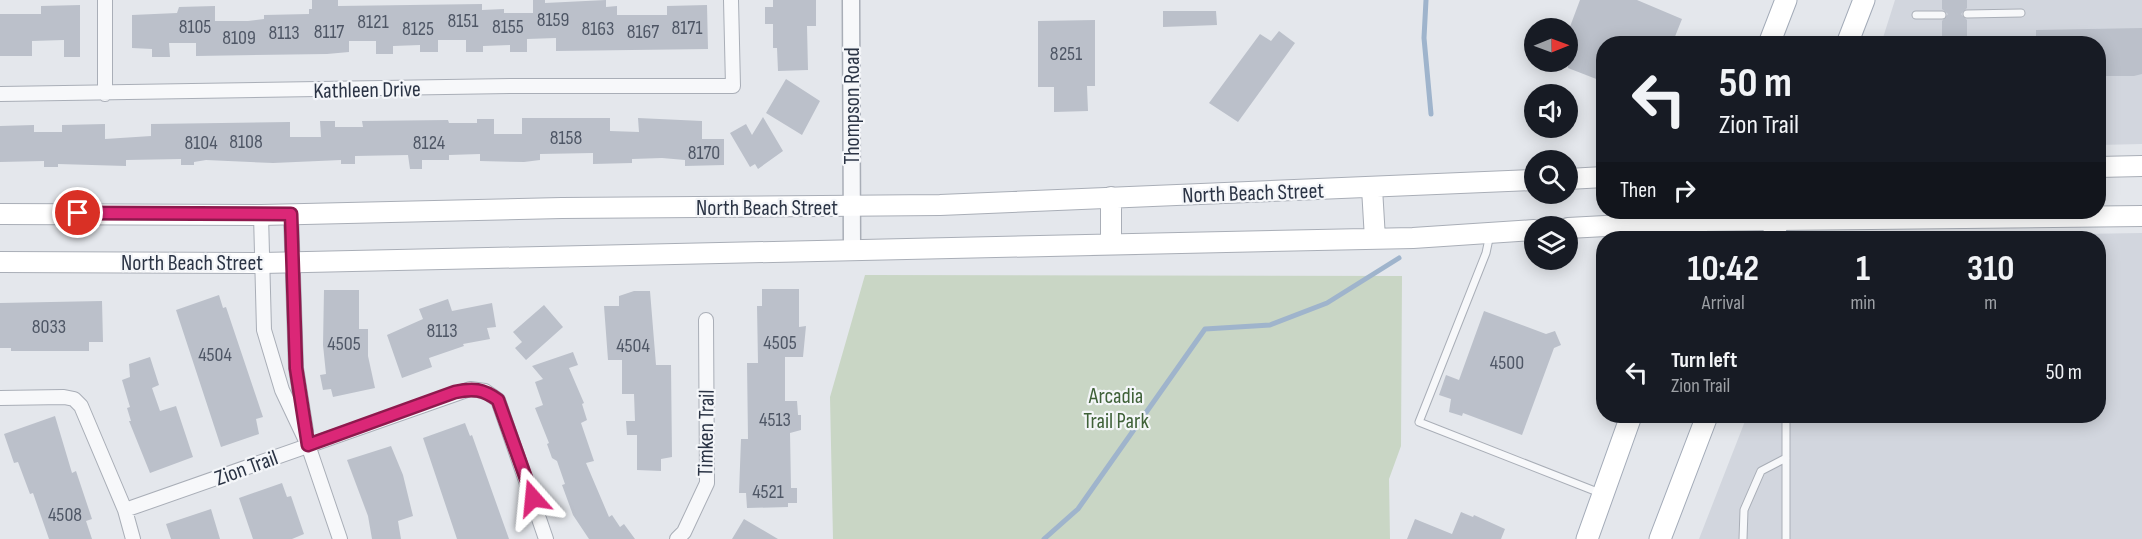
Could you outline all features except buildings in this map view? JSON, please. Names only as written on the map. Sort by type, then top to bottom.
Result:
[{"type":"main road","points":[[1772,36],[1786,0]]},
{"type":"main road","points":[[1850,36],[1863,0]]},
{"type":"main road","points":[[2106,167],[2142,166]]},
{"type":"main road","points":[[1578,178],[1596,177]]},
{"type":"main road","name":"North Beach Street","points":[[0,214],[261,215],[940,206],[1524,180]]},
{"type":"main road","points":[[1372,188],[1375,239]]},
{"type":"main road","points":[[1111,197],[1111,243]]},
{"type":"main road","points":[[2106,217],[2142,216]]},
{"type":"main road","points":[[1578,227],[2005,219]]},
{"type":"main road","points":[[1615,225],[1624,231]]},
{"type":"main road","name":"North Beach Street","points":[[0,262],[262,263],[852,248],[1375,239],[1524,231]]},
{"type":"main road","points":[[1587,539],[1627,423]]},
{"type":"main road","points":[[1660,539],[1704,423]]},
{"type":"street","points":[[105,0],[105,94]]},
{"type":"street","name":"Kathleen Drive","points":[[0,94],[513,86],[733,86],[731,0]]},
{"type":"street","name":"Thompson Road","points":[[851,0],[852,248]]},
{"type":"street","points":[[291,214],[296,368],[308,445]]},
{"type":"street","points":[[261,215],[264,330],[282,390],[308,445],[339,539]]},
{"type":"street","name":"Timken Trail","points":[[677,539],[684,532],[707,483],[706,320]]},
{"type":"street","name":"Zion Trail","points":[[125,510],[455,392],[470,389],[485,391],[498,400],[506,417],[546,539]]},
{"type":"street","points":[[0,398],[64,397],[74,399],[81,405],[125,510],[133,539]]},
{"type":"lane","points":[[1967,14],[2021,13]]},
{"type":"lane","points":[[1916,15],[1942,15]]},
{"type":"lane","points":[[1490,233],[1486,253],[1419,422],[1580,483],[1602,494]]},
{"type":"lane","points":[[1786,423],[1786,539]]},
{"type":"lane","points":[[1743,539],[1744,510],[1761,471],[1786,458]]},
{"type":"shaded area","points":[[1895,0],[2142,0],[2142,144],[2106,145],[2106,36],[1884,36]]},
{"type":"shaded area","points":[[2142,233],[2142,539],[1699,539],[1744,423],[2106,423],[2106,234]]},
{"type":"green space","name":"Arcadia Trail Park","points":[[865,275],[1402,276],[1401,446],[1389,479],[1390,539],[833,539],[830,397]]},
{"type":"waterway","points":[[1426,0],[1424,38],[1431,114]]},
{"type":"waterway","points":[[1044,539],[1078,509],[1205,329],[1270,325],[1327,303],[1399,258]]},
{"type":"route","points":[[78,213],[291,214],[296,368],[308,445],[455,392],[470,389],[485,391],[498,400],[506,417],[533,498]]}]
